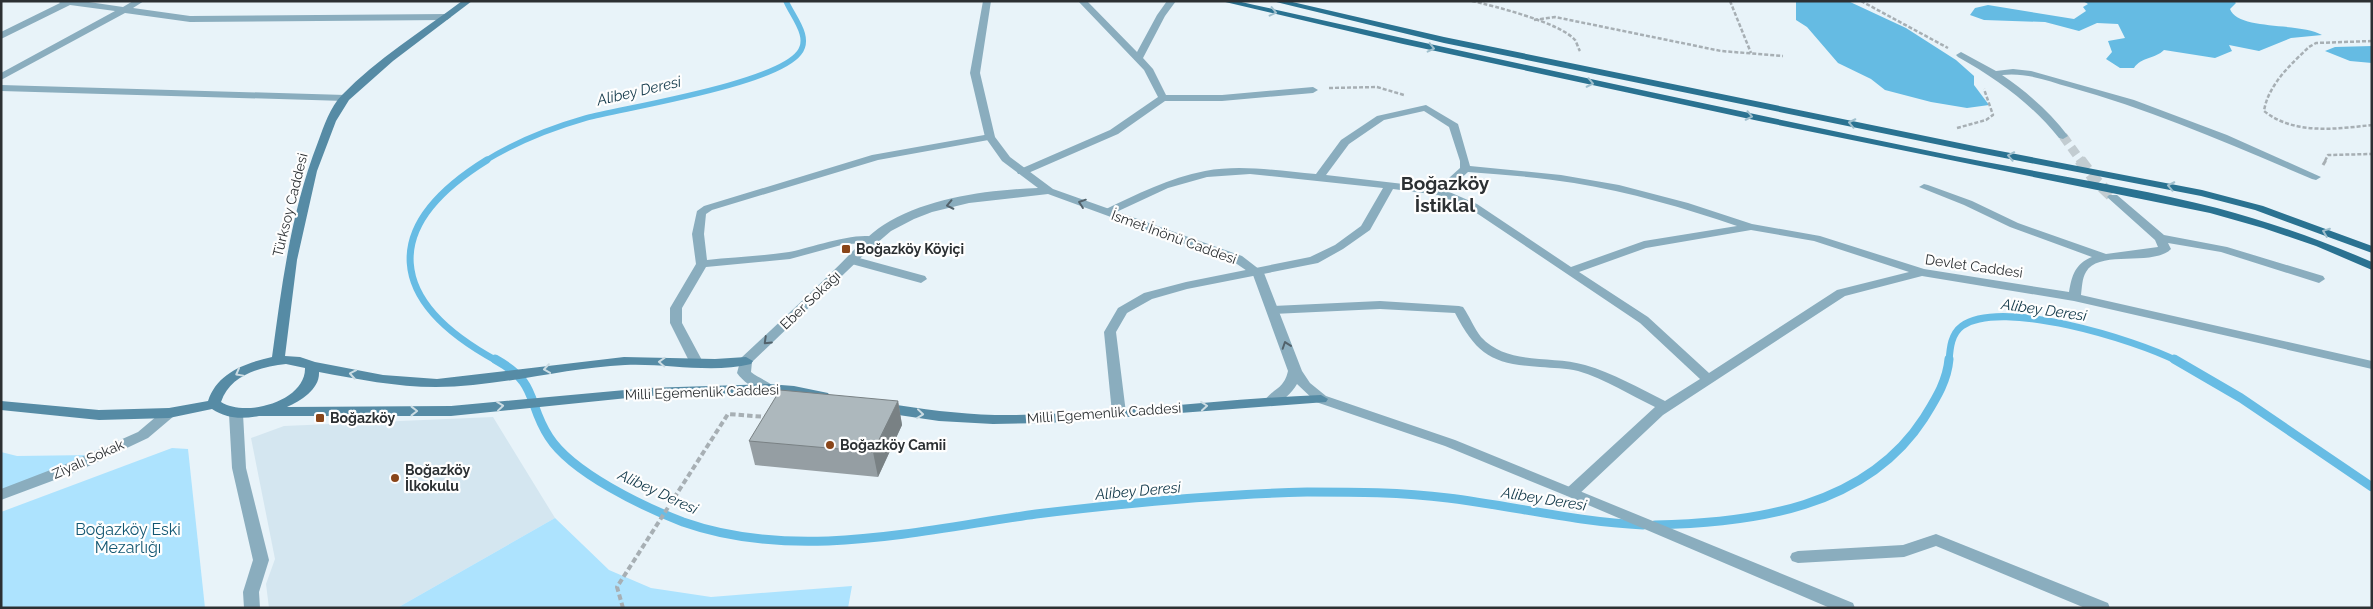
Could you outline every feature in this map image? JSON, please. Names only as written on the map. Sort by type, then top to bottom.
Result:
[{"type":"main road","name":"Türksoy Caddesi","points":[[278,360],[291,260],[312,171],[331,121],[345,98],[390,59],[468,1]]},
{"type":"main road","points":[[1225,1],[1619,89],[2028,175],[2188,204],[2293,234],[2372,266]]},
{"type":"main road","points":[[1276,1],[1576,67],[1930,140],[2202,193],[2259,208],[2372,250]]},
{"type":"main road","points":[[214,404],[215,396],[232,377],[254,366],[278,360],[304,361],[312,366],[403,382],[454,382],[595,362],[630,360],[697,364],[746,361]]},
{"type":"main road","points":[[214,404],[220,410],[236,414],[260,412],[277,407],[304,391],[312,382],[315,373],[312,366]]},
{"type":"main road","name":"Milli Egemenlik Caddesi","points":[[260,412],[452,412],[647,392],[768,388],[794,390],[835,398]]},
{"type":"main road","name":"Milli Egemenlik Caddesi","points":[[874,406],[912,414],[989,420],[1053,419],[1272,400],[1321,399]]},
{"type":"main road","points":[[1,405],[99,415],[169,413],[214,404]]},
{"type":"street","points":[[1,77],[140,1]]},
{"type":"street","name":"İsmet İnönü Caddesi","points":[[987,1],[975,73],[990,137],[1006,159],[1049,191],[1238,259],[1258,273]]},
{"type":"street","points":[[1082,1],[1148,69],[1163,98]]},
{"type":"street","points":[[1138,58],[1161,15],[1172,1]]},
{"type":"street","points":[[1,36],[66,2],[190,18],[447,17]]},
{"type":"street","points":[[1961,54],[1996,74],[2043,111],[2063,136]]},
{"type":"street","points":[[1996,74],[2004,71],[2022,72],[2105,93],[2160,111],[2316,177]]},
{"type":"street","points":[[1,88],[345,98]]},
{"type":"street","points":[[998,195],[1018,182],[1022,172],[1114,132],[1163,98],[1222,98],[1313,90]]},
{"type":"street","points":[[1318,179],[1345,142],[1381,118],[1426,108],[1454,126],[1465,161],[1465,169],[1440,192]]},
{"type":"street","points":[[697,364],[676,323],[676,308],[702,264],[699,227],[701,213],[708,208],[876,157],[990,137]]},
{"type":"street","points":[[1465,169],[1574,180],[1636,192],[1703,210],[1751,227],[1816,238],[1922,272]]},
{"type":"street","points":[[1108,212],[1164,186],[1206,174],[1250,171],[1440,192],[1473,206],[1644,320],[1708,379]]},
{"type":"street","points":[[1119,413],[1110,332],[1122,310],[1148,296],[1186,286],[1258,273],[1314,260],[1339,247],[1366,228],[1390,185]]},
{"type":"street","points":[[1924,187],[1968,204],[2014,226],[2105,258]]},
{"type":"street","points":[[998,195],[1049,191]]},
{"type":"street","name":"Eber Sokağı","points":[[746,361],[852,260],[893,225],[918,214],[998,195]]},
{"type":"street","points":[[2074,297],[2080,270],[2088,263],[2105,258],[2165,249],[2160,238],[2113,197]]},
{"type":"street","points":[[1570,271],[1644,245],[1751,227]]},
{"type":"street","points":[[2160,238],[2223,249],[2319,279]]},
{"type":"street","points":[[702,264],[790,255],[846,241],[874,240]]},
{"type":"street","points":[[852,260],[921,279]]},
{"type":"street","name":"Devlet Caddesi","points":[[1572,492],[1666,407],[1841,293],[1922,272],[2074,297],[2372,364]]},
{"type":"street","points":[[1258,273],[1295,371],[1305,386],[1321,399],[1450,443],[1601,504],[1774,579],[1847,608]]},
{"type":"street","points":[[1273,310],[1380,305],[1459,310],[1477,340],[1498,357],[1523,362],[1564,362],[1584,368],[1666,407]]},
{"type":"street","points":[[746,361],[744,373],[753,381],[768,388]]},
{"type":"street","points":[[1272,400],[1285,392],[1292,384],[1295,371]]},
{"type":"street","name":"Ziyalı Sokak","points":[[1,495],[71,468],[143,435],[169,413]]},
{"type":"street","points":[[236,414],[239,468],[261,560],[252,592],[252,608]]},
{"type":"street","points":[[1798,557],[1904,551],[1936,540],[2102,608]]},
{"type":"path","points":[[1472,1],[1534,20],[1575,41],[1581,55],[1576,67]]},
{"type":"path","points":[[1730,1],[1743,29],[1751,53]]},
{"type":"path","points":[[1861,1],[1961,54]]},
{"type":"path","points":[[1534,20],[1555,17],[1721,51],[1783,56]]},
{"type":"path","points":[[2372,41],[2330,42],[2308,46],[2297,61],[2284,71],[2272,86],[2264,111],[2276,121],[2307,128],[2372,125]]},
{"type":"path","points":[[1313,90],[1361,86],[1398,91],[1426,108]]},
{"type":"path","points":[[1930,140],[1953,128],[1986,120],[1993,115],[1983,86]]},
{"type":"path","points":[[2316,177],[2328,155],[2372,154]]},
{"type":"path","points":[[624,608],[617,587],[728,414],[777,418],[794,390]]},
{"type":"shaded area","points":[[1796,1],[1848,1],[1906,28],[1956,60],[1974,76],[1974,85],[1989,105],[1967,108],[1931,102],[1885,90],[1871,79],[1838,63],[1807,27],[1796,20]]},
{"type":"shaded area","points":[[2083,1],[2234,1],[2236,3],[2230,9],[2235,16],[2245,21],[2312,31],[2322,35],[2291,38],[2259,51],[2229,45],[2232,51],[2215,58],[2164,50],[2140,62],[2134,68],[2120,68],[2106,59],[2112,52],[2108,41],[2125,38],[2118,24],[2097,23],[2079,31],[2045,22],[1984,20],[1970,15],[1975,8],[1988,5],[2074,19],[2086,11],[2083,7],[2088,4]]},
{"type":"shaded area","points":[[2372,46],[2372,63],[2350,61],[2325,51],[2335,47]]},
{"type":"shaded area","name":"Boğazköy İlkokulu","points":[[493,417],[555,518],[397,608],[269,608],[266,584],[275,559],[251,438],[284,426]]},
{"type":"green space","name":"Boğazköy Eski Mezarlığı","points":[[172,448],[188,449],[205,608],[1,608],[1,512]]},
{"type":"green space","points":[[1,452],[17,456],[92,455],[1,492]]},
{"type":"green space","points":[[555,518],[609,570],[651,588],[711,597],[852,586],[848,608],[397,608]]},
{"type":"building","points":[[780,390],[898,401],[873,452],[749,441]]},
{"type":"waterway","name":"Alibey Deresi","points":[[485,161],[521,142],[573,122],[700,93],[762,75],[785,64],[799,53],[803,40],[800,27],[786,1]]},
{"type":"waterway","name":"Alibey Deresi","points":[[487,160],[452,185],[428,211],[414,237],[410,263],[417,289],[434,314],[461,338],[497,361]]},
{"type":"waterway","name":"Alibey Deresi","points":[[1949,361],[1953,337],[1958,329],[1981,319],[2006,317],[2036,319],[2101,333],[2158,352],[2177,361]]},
{"type":"waterway","name":"Alibey Deresi","points":[[495,359],[509,368],[526,385],[537,414],[549,437],[560,450],[591,476],[630,498],[683,522],[726,534],[770,540],[859,539],[1104,506],[1205,497],[1307,492],[1430,496],[1594,521],[1643,525]]},
{"type":"waterway","name":"Alibey Deresi","points":[[1655,525],[1692,524],[1768,514],[1805,504],[1839,491],[1871,472],[1900,448],[1924,418],[1936,397],[1946,375],[1949,359]]},
{"type":"waterway","name":"Alibey Deresi","points":[[2174,359],[2241,398],[2372,487]]},
{"type":"tunnel","points":[[2063,136],[2081,161]]},
{"type":"tunnel","points":[[2080,160],[2095,180],[2113,197]]},
{"type":"place","name":"Boğazköy Köyiçi","points":[[846,249]]},
{"type":"place","name":"Boğazköy","points":[[320,418]]},
{"type":"place","name":"Boğazköy Camii","points":[[830,445]]},
{"type":"place","name":"Boğazköy İlkokulu","points":[[395,478]]},
{"type":"district","name":"Boğazköy İstiklal","points":[[1445,194]]}]
